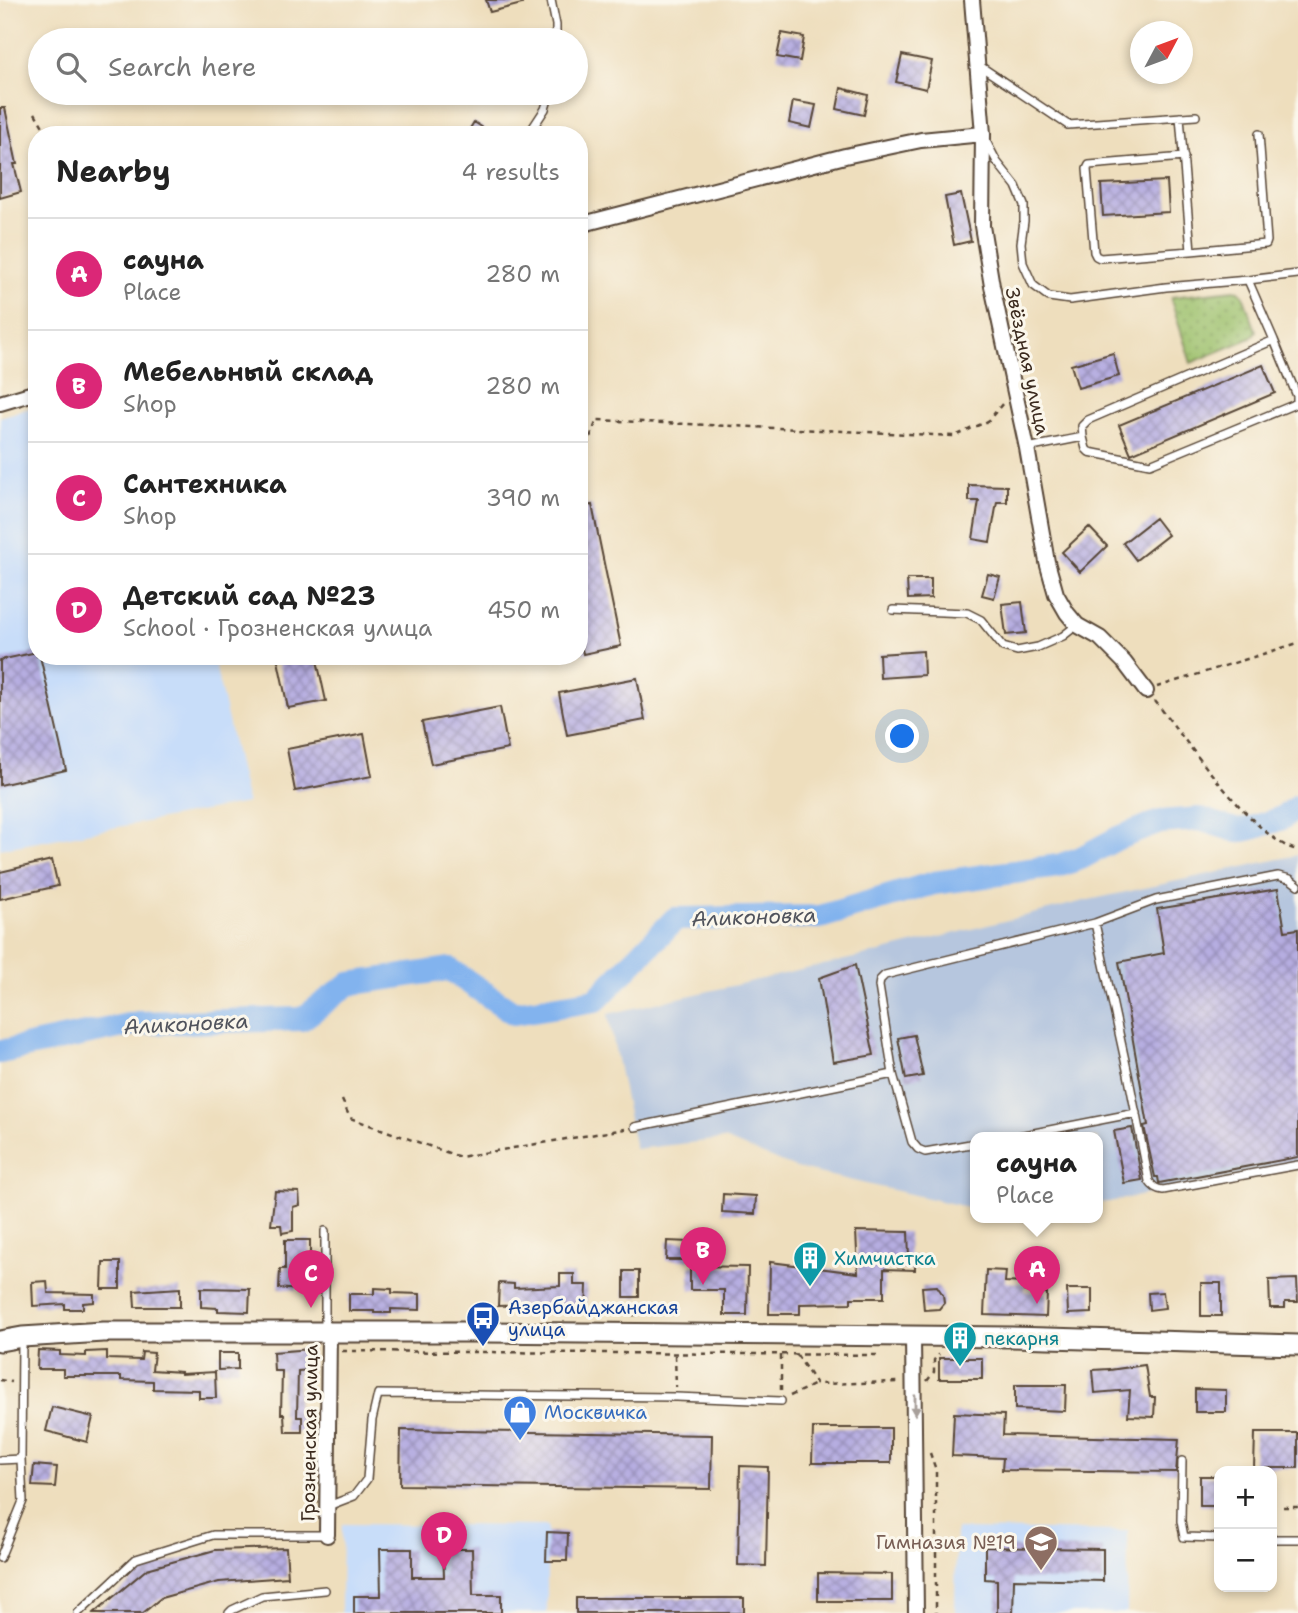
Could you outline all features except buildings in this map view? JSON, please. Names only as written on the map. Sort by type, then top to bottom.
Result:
[{"type":"main road","points":[[0,1341],[103,1332],[328,1338],[485,1332],[1012,1337],[1298,1345]]},
{"type":"street","name":"Звёздная улица","points":[[972,0],[982,134],[982,226],[1050,573],[1056,594],[1067,613],[1077,625],[1100,638],[1124,662],[1146,691]]},
{"type":"street","points":[[588,223],[845,156],[921,140],[982,134]]},
{"type":"street","points":[[0,403],[28,395]]},
{"type":"street","points":[[913,1336],[916,1613]]},
{"type":"street","name":"Грозненская улица","points":[[327,1535],[328,1338]]},
{"type":"lane","points":[[551,0],[556,28]]},
{"type":"lane","points":[[977,64],[1068,125],[1196,116]]},
{"type":"lane","points":[[534,126],[546,105]]},
{"type":"lane","points":[[1180,117],[1192,251]]},
{"type":"lane","points":[[982,134],[1020,195],[1024,205],[1021,243],[1023,262],[1033,285],[1049,297],[1070,300],[1298,274]]},
{"type":"lane","points":[[1184,157],[1089,165],[1087,169],[1096,256],[1100,258],[1266,244],[1268,241],[1259,134]]},
{"type":"lane","points":[[1248,279],[1274,340],[1297,396],[1297,401],[1293,405],[1150,464],[1089,452],[1086,449],[1082,426],[1087,420],[1274,340]]},
{"type":"lane","points":[[1027,448],[1083,436]]},
{"type":"lane","points":[[893,611],[967,613],[981,620],[1003,647],[1017,651],[1063,636],[1077,625]]},
{"type":"lane","points":[[970,1144],[925,1153],[912,1142],[893,1074],[879,986],[885,975],[1095,923],[1156,900],[1278,876],[1290,879],[1298,885]]},
{"type":"lane","points":[[1095,923],[1149,1181],[1157,1189],[1163,1190],[1298,1165]]},
{"type":"lane","points":[[635,1127],[893,1074]]},
{"type":"lane","points":[[1038,1132],[1136,1113]]},
{"type":"lane","points":[[325,1231],[328,1338]]},
{"type":"lane","points":[[0,1558],[23,1501],[22,1337]]},
{"type":"lane","points":[[328,1506],[354,1496],[367,1479],[372,1420],[378,1394],[676,1396],[780,1401]]},
{"type":"lane","points":[[0,1460],[21,1459]]},
{"type":"lane","points":[[1182,1461],[1181,1521],[1184,1537],[1214,1538]]},
{"type":"lane","points":[[78,1613],[136,1559],[213,1535],[327,1535]]},
{"type":"lane","points":[[1277,1539],[1298,1539]]},
{"type":"lane","points":[[229,1613],[262,1596],[325,1590]]},
{"type":"path","points":[[35,113],[43,126]]},
{"type":"path","points":[[588,442],[597,420],[955,436],[988,421],[1014,389]]},
{"type":"path","points":[[1298,643],[1146,691],[1241,809],[1279,843],[1298,850]]},
{"type":"path","points":[[342,1100],[350,1118],[460,1157],[635,1127]]},
{"type":"path","points":[[328,1338],[344,1351],[878,1355]]},
{"type":"path","points":[[798,1392],[816,1384],[926,1382],[934,1373],[934,1360],[940,1353]]},
{"type":"path","points":[[675,1354],[676,1396]]},
{"type":"path","points":[[780,1401],[781,1355]]},
{"type":"path","points":[[797,1355],[816,1384]]},
{"type":"path","points":[[0,1380],[11,1382]]},
{"type":"path","points":[[928,1450],[936,1471],[936,1613]]},
{"type":"path","points":[[1283,1507],[1298,1507]]},
{"type":"shaded area","points":[[28,409],[28,665],[215,665],[247,803],[0,849],[0,417]]},
{"type":"shaded area","points":[[1298,855],[1298,1164],[1103,1203],[1103,1132],[970,1132],[970,1208],[796,1168],[724,1139],[635,1149],[608,1014],[876,953],[1084,901]]},
{"type":"shaded area","points":[[342,1524],[547,1526],[547,1613],[341,1613]]},
{"type":"shaded area","name":"Гимназия №19","points":[[956,1529],[1128,1531],[1127,1613],[955,1613]]},
{"type":"green space","points":[[1234,290],[1243,295],[1256,331],[1251,338],[1191,363],[1172,297]]},
{"type":"waterway","name":"Аликоновка","points":[[0,1052],[138,1023],[302,1019],[349,984],[449,969],[514,1013],[596,1000],[675,919],[820,917],[934,883],[1058,866],[1160,822],[1200,819],[1238,831],[1282,818],[1298,807]]},
{"type":"place","name":"Мебельный склад","points":[[703,1285]]},
{"type":"place","name":"Химчистка","points":[[810,1288]]},
{"type":"place","name":"сауна","points":[[1037,1304]]},
{"type":"place","name":"Сантехника","points":[[311,1308]]},
{"type":"place","name":"Азербайджанская улица","points":[[483,1348]]},
{"type":"place","name":"пекарня","points":[[960,1368]]},
{"type":"place","name":"Москвичка","points":[[520,1442]]},
{"type":"place","name":"Детский сад №23","points":[[444,1570]]},
{"type":"place","name":"Гимназия №19","points":[[1041,1572]]}]
